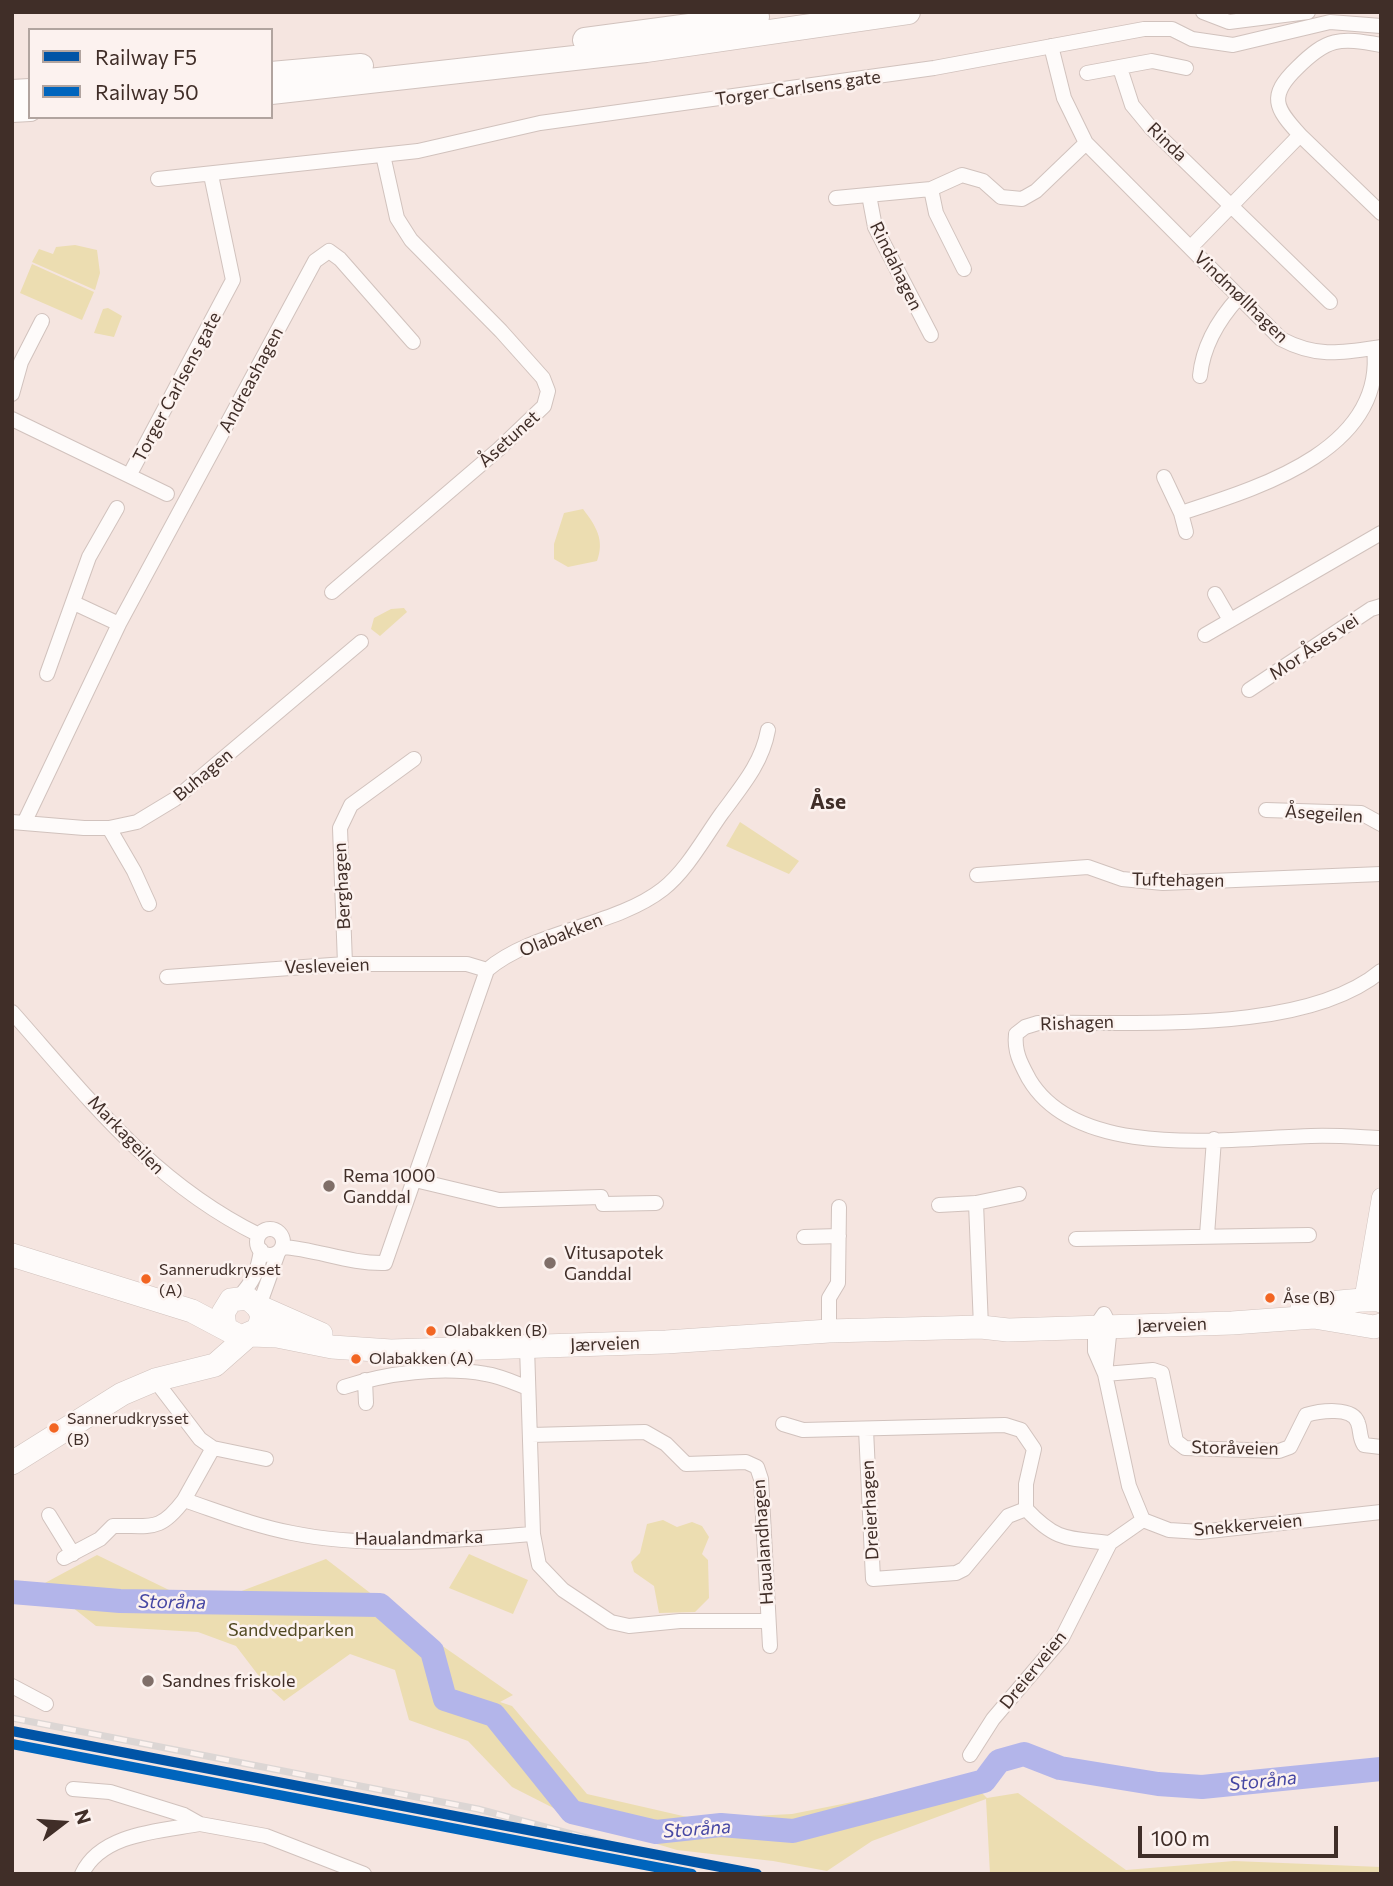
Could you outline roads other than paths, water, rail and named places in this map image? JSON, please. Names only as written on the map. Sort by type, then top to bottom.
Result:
[{"type":"highway","points":[[273,74],[514,50],[789,12]]},
{"type":"highway","points":[[273,92],[632,51],[908,12]]},
{"type":"main road","name":"Jærveien","points":[[12,1255],[126,1289],[152,1301],[192,1311],[226,1328]]},
{"type":"main road","name":"Jærveien","points":[[126,1289],[247,1303],[324,1335],[358,1339],[456,1340],[732,1331],[792,1333]]},
{"type":"main road","points":[[12,1463],[109,1400],[155,1380],[215,1365],[239,1347],[261,1323],[247,1303],[223,1313],[226,1328],[210,1355],[192,1370]]},
{"type":"main road","name":"Jærveien","points":[[250,1335],[360,1350],[527,1347],[734,1339],[829,1331],[981,1327],[1006,1321],[1103,1322],[1372,1308]]},
{"type":"main road","points":[[226,1328],[241,1337],[250,1335]]},
{"type":"street","points":[[1203,12],[1229,22],[1308,12]]},
{"type":"street","name":"Torger Carlsens gate","points":[[158,179],[454,145],[540,123],[934,68],[1144,29],[1172,29],[1192,39],[1233,45],[1330,22],[1381,26]]},
{"type":"street","points":[[1381,45],[1361,41],[1323,45],[1314,50],[1286,79],[1279,90],[1277,101],[1280,114],[1381,213]]},
{"type":"street","name":"Vindmøllhagen","points":[[1051,47],[1064,98],[1086,142],[1281,339],[1303,351],[1323,354],[1378,348],[1375,385],[1350,429],[1328,448],[1278,477],[1181,513]]},
{"type":"street","points":[[1087,73],[1152,61],[1185,68]]},
{"type":"street","name":"Rinda","points":[[1120,68],[1132,105],[1151,128],[1330,302]]},
{"type":"street","points":[[1191,247],[1300,135]]},
{"type":"street","name":"Rindahagen","points":[[836,198],[931,189],[956,176],[968,176],[983,181],[1001,197],[1022,199],[1036,191],[1086,142]]},
{"type":"street","name":"Åsetunet","points":[[332,592],[499,449],[544,406],[548,391],[543,378],[501,331],[411,240],[397,218],[383,155]]},
{"type":"street","name":"Torger Carlsens gate","points":[[12,419],[130,474],[233,279],[211,175]]},
{"type":"street","points":[[931,189],[936,213],[964,269]]},
{"type":"street","name":"Rindahagen","points":[[869,195],[874,227],[930,335]]},
{"type":"street","name":"Andreashagen","points":[[19,822],[119,624],[315,261],[329,251],[340,259],[413,342]]},
{"type":"street","points":[[1200,376],[1208,344],[1223,314],[1239,297]]},
{"type":"street","points":[[12,394],[21,362],[42,321]]},
{"type":"street","points":[[130,474],[167,494]]},
{"type":"street","points":[[1164,477],[1181,513],[1186,532]]},
{"type":"street","points":[[47,674],[89,557],[117,508]]},
{"type":"street","points":[[1205,635],[1381,533]]},
{"type":"street","points":[[1215,594],[1230,620]]},
{"type":"street","points":[[74,603],[119,624]]},
{"type":"street","name":"Mor Åses vei","points":[[1249,690],[1371,609],[1381,606]]},
{"type":"street","name":"Buhagen","points":[[19,822],[109,828],[137,822],[175,799],[361,642]]},
{"type":"street","name":"Olabakken","points":[[487,970],[524,949],[642,902],[663,889],[679,873],[764,753],[768,730]]},
{"type":"street","name":"Berghagen","points":[[345,964],[340,828],[351,805],[414,759]]},
{"type":"street","name":"Åsegeilen","points":[[1266,810],[1361,813],[1381,824]]},
{"type":"street","points":[[109,828],[149,904]]},
{"type":"street","name":"Tuftehagen","points":[[977,875],[1088,867],[1122,879],[1163,883],[1381,874]]},
{"type":"street","name":"Vesleveien","points":[[167,977],[345,964],[467,964],[487,970]]},
{"type":"street","points":[[247,1303],[280,1250],[283,1238],[276,1230],[267,1228],[259,1234],[257,1243],[261,1250],[269,1255],[280,1250],[299,1248],[358,1264],[385,1263],[456,1051],[487,970]]},
{"type":"street","name":"Rishagen","points":[[1381,971],[1344,993],[1313,1005],[1269,1015],[1243,1019],[1038,1023],[1025,1027],[1016,1034],[1015,1046],[1020,1063],[1037,1092],[1068,1115],[1103,1132],[1137,1138],[1214,1139],[1316,1135],[1381,1138]]},
{"type":"street","name":"Markageilen","points":[[12,1012],[103,1115],[163,1175],[259,1234]]},
{"type":"street","points":[[1207,1235],[1214,1139]]},
{"type":"street","points":[[415,1180],[499,1200],[601,1197],[603,1204],[656,1203]]},
{"type":"street","points":[[939,1205],[976,1203],[1019,1194]]},
{"type":"street","points":[[1372,1308],[1366,1275],[1373,1252],[1381,1197]]},
{"type":"street","points":[[976,1203],[981,1327]]},
{"type":"street","points":[[829,1331],[829,1298],[838,1283],[839,1207]]},
{"type":"street","points":[[1076,1239],[1309,1235]]},
{"type":"street","points":[[804,1237],[839,1236]]},
{"type":"street","points":[[247,1303],[251,1284],[258,1270],[261,1250]]},
{"type":"street","points":[[1103,1322],[1095,1351],[1105,1374],[1129,1486],[1143,1520]]},
{"type":"street","points":[[527,1347],[533,1534],[539,1565],[563,1590],[611,1622],[629,1626],[680,1621],[768,1621]]},
{"type":"street","name":"Storåveien","points":[[1105,1374],[1143,1370],[1162,1373],[1176,1441],[1185,1448],[1231,1447],[1256,1452],[1279,1451],[1290,1447],[1306,1415],[1326,1412],[1352,1415],[1358,1421],[1364,1445],[1381,1447]]},
{"type":"street","points":[[344,1387],[375,1376],[464,1372],[489,1374],[528,1388]]},
{"type":"street","points":[[155,1380],[200,1438],[213,1448],[266,1459]]},
{"type":"street","points":[[365,1380],[366,1403]]},
{"type":"street","points":[[782,1424],[803,1430],[1005,1425],[1021,1430],[1034,1449],[1026,1484],[1026,1509],[1047,1531],[1069,1539],[1110,1543]]},
{"type":"street","name":"Dreierhagen","points":[[866,1429],[873,1579],[956,1573],[964,1569],[1009,1516],[1026,1509]]},
{"type":"street","name":"Haualandhagen","points":[[531,1434],[645,1432],[666,1444],[686,1464],[746,1462],[757,1467],[761,1479],[770,1646]]},
{"type":"street","points":[[50,1515],[68,1556],[100,1539],[113,1526],[153,1526],[169,1520],[184,1500],[213,1448]]},
{"type":"street","name":"Haualandmarka","points":[[184,1500],[294,1534],[364,1542],[440,1541],[533,1534]]},
{"type":"street","name":"Snekkerveien","points":[[1143,1520],[1169,1530],[1200,1532],[1381,1512]]},
{"type":"street","name":"Dreierveien","points":[[970,1755],[993,1719],[1062,1638],[1110,1543],[1143,1520]]},
{"type":"street","points":[[12,1686],[46,1704]]},
{"type":"street","points":[[73,1789],[110,1792],[184,1815],[200,1824],[266,1836],[364,1874]]},
{"type":"street","points":[[82,1874],[89,1859],[104,1849],[137,1836],[200,1824]]},
{"type":"waterway","name":"Storåna","points":[[12,1592],[120,1601],[380,1605],[432,1651],[445,1699],[494,1715],[572,1812],[656,1832],[721,1825],[793,1831],[984,1781],[999,1761],[1024,1754],[1060,1768],[1158,1784],[1202,1787],[1381,1769]]},
{"type":"railway","points":[[12,1718],[478,1809],[635,1851]]},
{"type":"rail line","name":"F5","points":[[12,1731],[757,1874]]},
{"type":"rail line","name":"50","points":[[12,1744],[692,1874]]},
{"type":"place","name":"Rema 1000 Ganddal","points":[[329,1186]]},
{"type":"place","name":"Vitusapotek Ganddal","points":[[550,1263]]},
{"type":"place","name":"Sannerudkrysset (A)","points":[[146,1279]]},
{"type":"place","name":"Åse (B)","points":[[1270,1298]]},
{"type":"place","name":"Olabakken (B)","points":[[431,1331]]},
{"type":"place","name":"Olabakken (A)","points":[[356,1359]]},
{"type":"place","name":"Sannerudkrysset (B)","points":[[54,1428]]},
{"type":"place","name":"Sandnes friskole","points":[[148,1681]]},
{"type":"district","name":"Åse","points":[[828,802]]},
{"type":"park label","name":"Sandvedparken","points":[[291,1630]]}]
